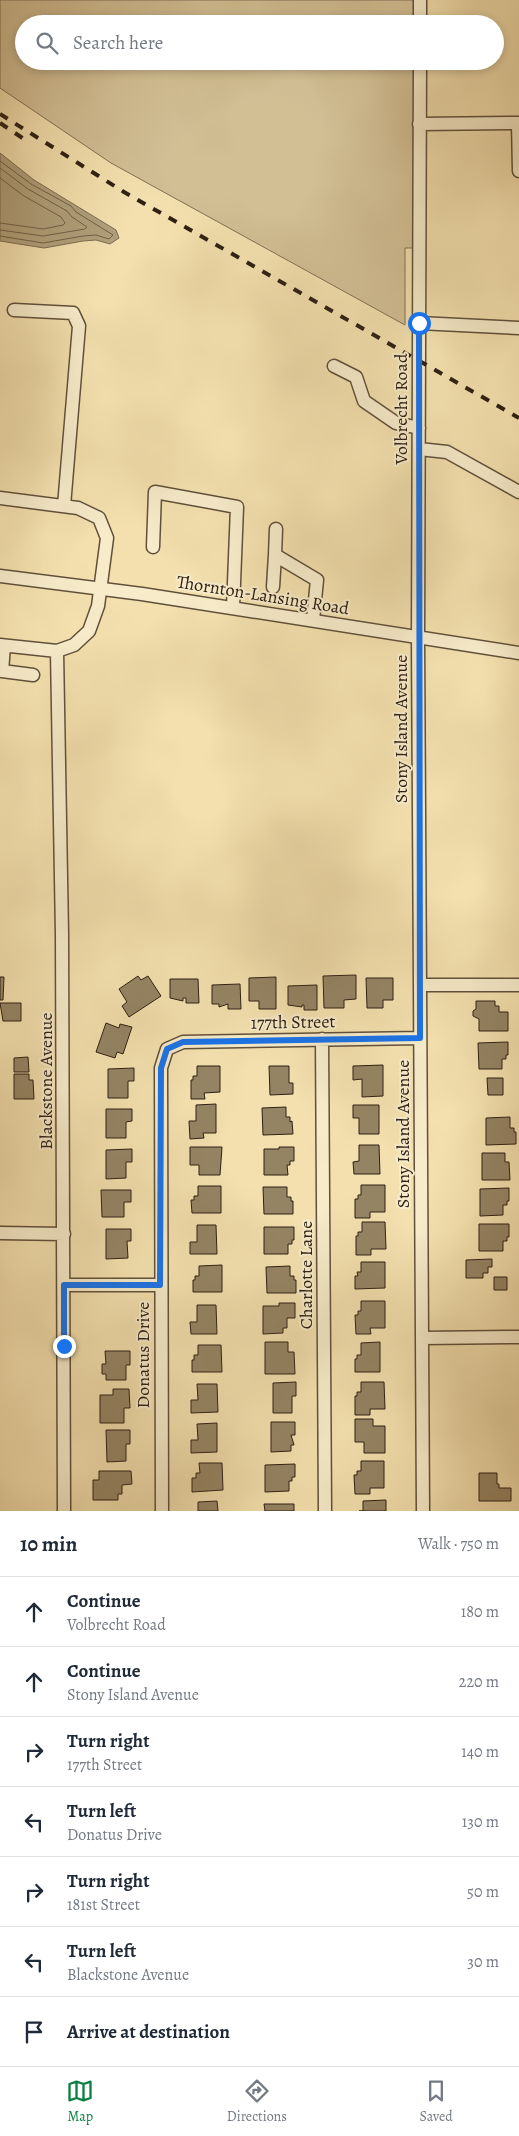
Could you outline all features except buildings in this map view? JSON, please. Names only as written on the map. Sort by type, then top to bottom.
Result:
[{"type":"street","points":[[420,0],[420,15]]},
{"type":"street","name":"Volbrecht Road","points":[[418,638],[420,70]]},
{"type":"street","points":[[420,124],[519,123],[519,171]]},
{"type":"street","points":[[14,310],[73,313],[79,326],[64,506]]},
{"type":"street","points":[[419,323],[519,328]]},
{"type":"street","points":[[334,366],[356,377],[364,401],[396,423],[419,428]]},
{"type":"street","points":[[418,449],[447,452],[519,492]]},
{"type":"street","points":[[153,547],[155,492],[237,506],[233,608]]},
{"type":"street","points":[[0,498],[78,508],[99,518],[107,538],[98,606],[89,632],[74,645],[57,651],[2,645],[2,671],[33,675]]},
{"type":"street","points":[[273,587],[276,530]]},
{"type":"street","points":[[275,555],[317,580],[312,620]]},
{"type":"street","name":"Thornton-Lansing Road","points":[[0,576],[100,588],[519,653]]},
{"type":"street","name":"Stony Island Avenue","points":[[418,638],[423,1511]]},
{"type":"street","name":"Blackstone Avenue","points":[[57,651],[62,934],[64,1511]]},
{"type":"street","points":[[420,985],[519,984]]},
{"type":"street","name":"177th Street","points":[[167,1049],[183,1042],[420,1038]]},
{"type":"street","name":"Charlotte Lane","points":[[322,1039],[325,1511]]},
{"type":"street","name":"Donatus Drive","points":[[162,1511],[161,1068],[167,1049]]},
{"type":"street","points":[[0,1233],[64,1234]]},
{"type":"street","points":[[64,1285],[160,1285]]},
{"type":"street","points":[[422,1338],[519,1336]]},
{"type":"shaded area","points":[[0,0],[422,0],[422,15],[15,15],[15,70],[422,70],[424,248],[405,248],[405,325],[111,163],[0,88]]},
{"type":"water","points":[[0,153],[34,180],[116,230],[119,238],[110,244],[96,240],[44,248],[0,241]]},
{"type":"railway","points":[[0,114],[124,192],[519,418]]},
{"type":"railway","points":[[0,123],[27,141]]},
{"type":"route","points":[[64,1346],[64,1285],[160,1285],[161,1068],[167,1049],[183,1042],[420,1038],[419,323]]}]
